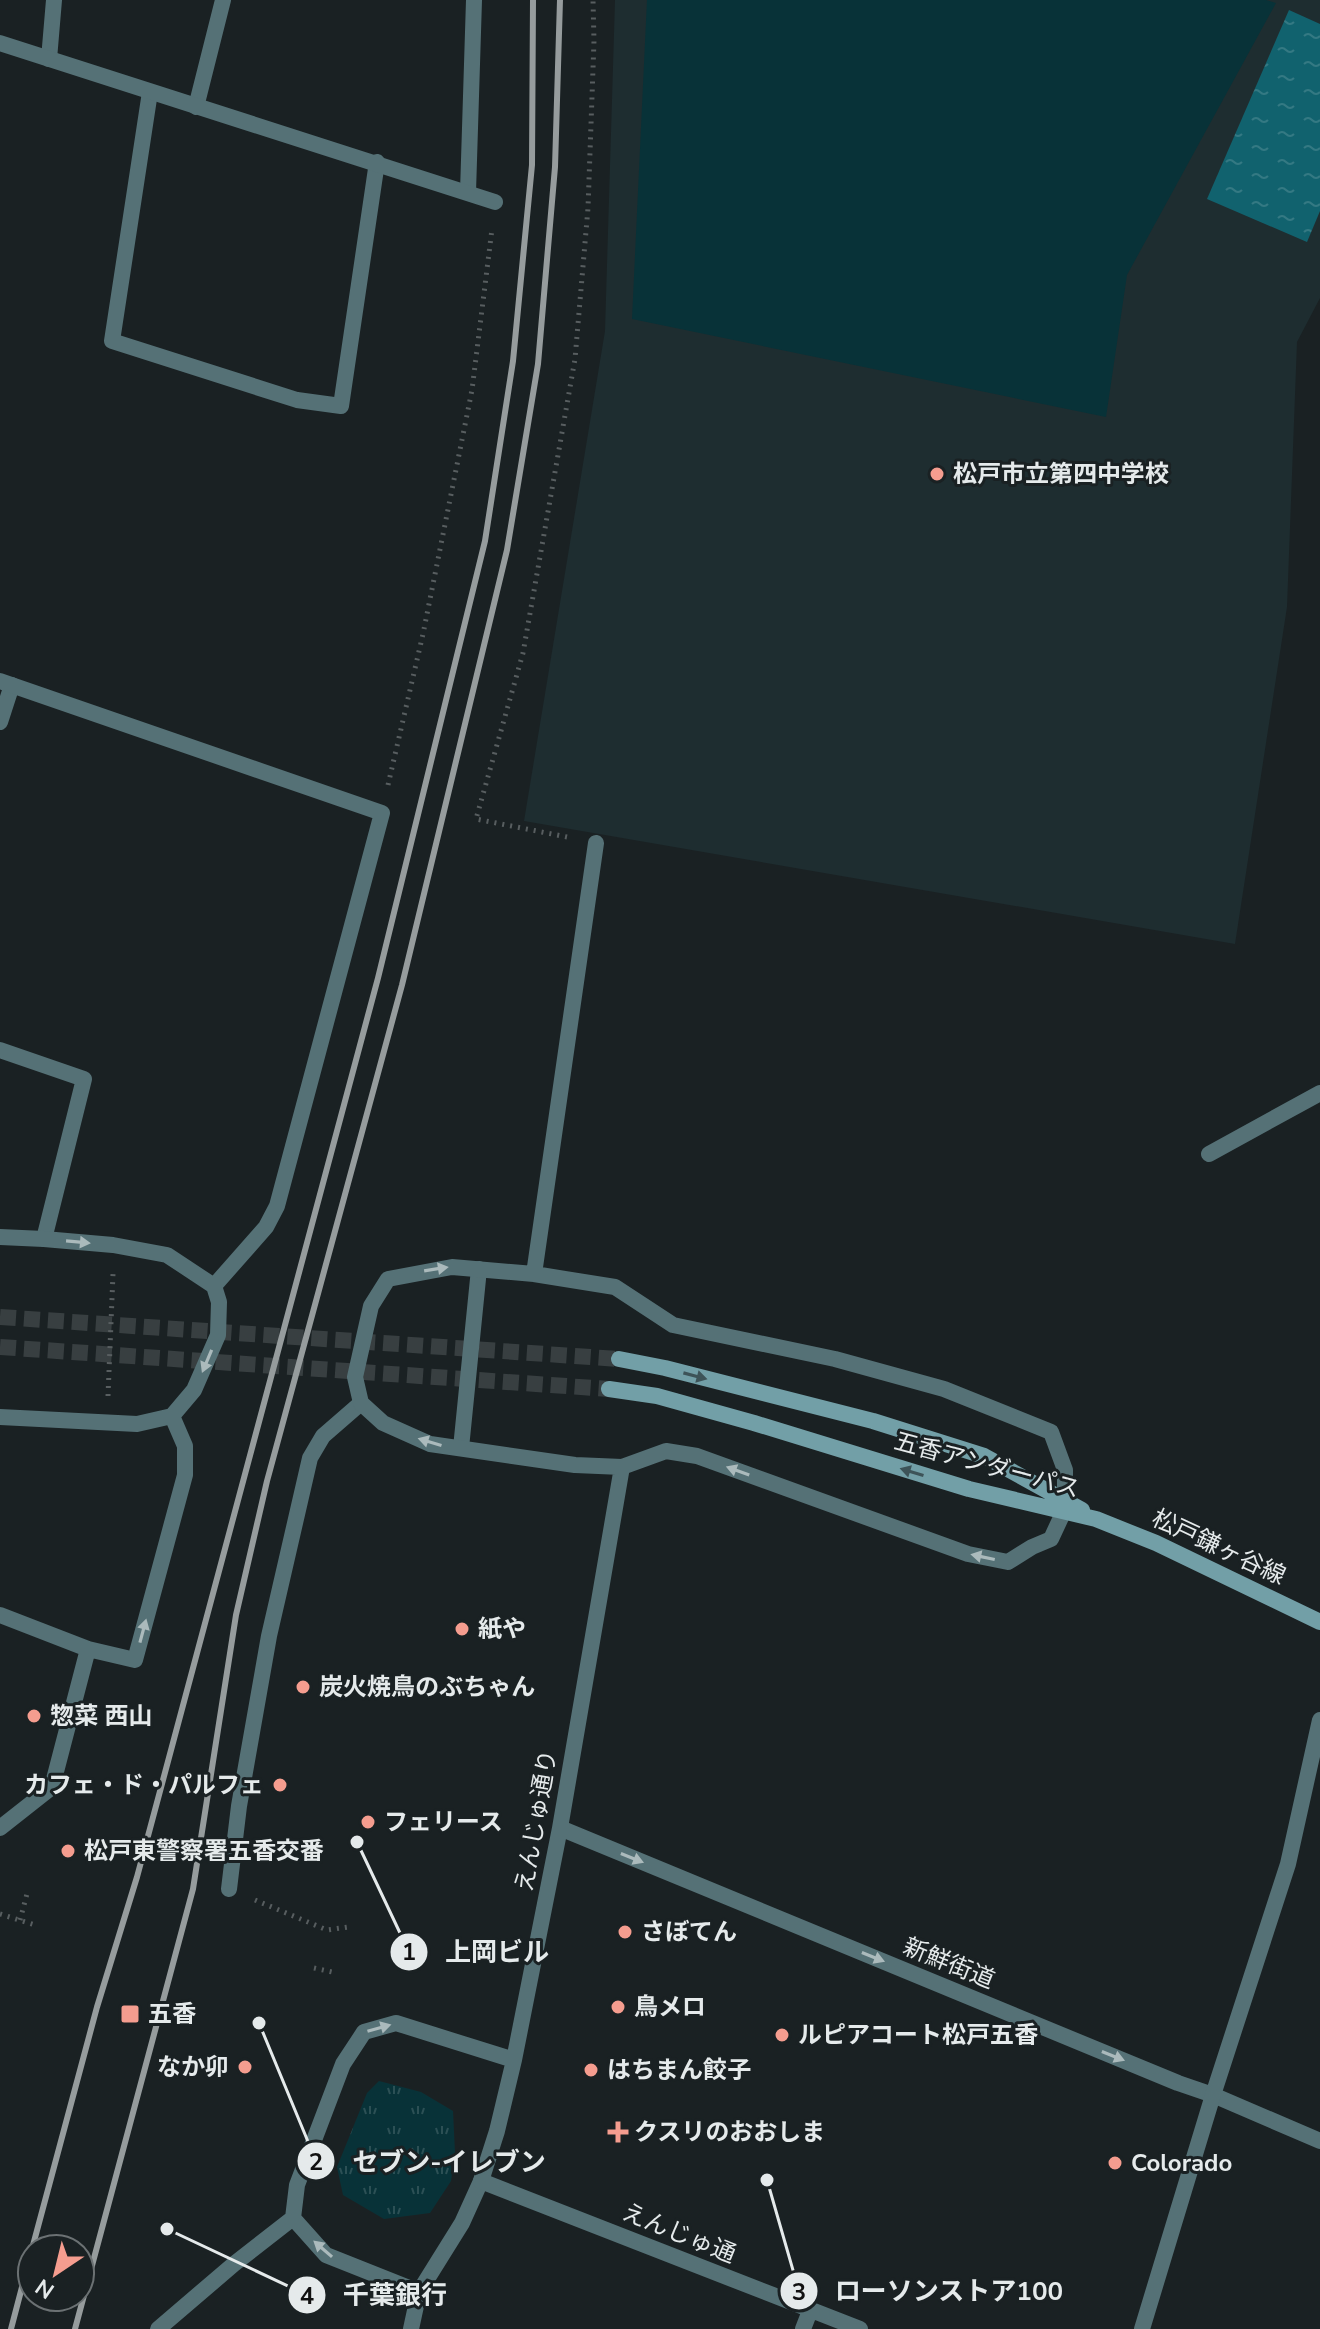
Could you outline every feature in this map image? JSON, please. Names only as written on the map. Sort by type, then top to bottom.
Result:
[{"type":"main road","name":"五香アンダーパス","points":[[619,1359],[873,1421],[984,1456],[1064,1505],[1096,1519]]},
{"type":"main road","name":"五香アンダーパス","points":[[609,1389],[657,1396],[969,1489],[1064,1505]]},
{"type":"main road","name":"松戸鎌ヶ谷線","points":[[1096,1519],[1156,1543],[1320,1622]]},
{"type":"street","points":[[49,59],[54,0]]},
{"type":"street","points":[[196,107],[223,0]]},
{"type":"street","points":[[468,192],[474,0]]},
{"type":"street","points":[[0,43],[495,202]]},
{"type":"street","points":[[150,92],[112,341],[297,400],[341,406],[377,162]]},
{"type":"street","points":[[0,722],[6,683],[382,813],[277,1206],[266,1227],[214,1286]]},
{"type":"street","points":[[534,1274],[596,843]]},
{"type":"street","points":[[0,1050],[84,1079],[44,1239]]},
{"type":"street","points":[[1209,1154],[1320,1093]]},
{"type":"street","points":[[0,1237],[113,1245],[167,1255],[214,1286],[219,1302],[218,1335],[194,1390],[172,1416],[137,1424],[0,1417]]},
{"type":"street","points":[[452,1267],[479,1269],[615,1287],[673,1325],[835,1359],[944,1389],[1051,1432],[1065,1470],[1064,1505],[1051,1539],[1008,1562],[968,1554],[697,1456],[666,1451],[622,1467],[575,1465],[430,1444],[383,1423],[361,1403],[355,1377],[371,1306],[388,1279],[452,1267]]},
{"type":"street","points":[[461,1448],[479,1269]]},
{"type":"street","points":[[229,1889],[239,1806],[269,1636],[310,1458],[323,1436],[361,1403]]},
{"type":"street","points":[[0,1615],[88,1649],[135,1660],[185,1475],[185,1446],[172,1416]]},
{"type":"street","name":"えんじゅ通り","points":[[411,2329],[419,2292],[462,2223],[481,2181],[497,2131],[560,1828],[622,1467]]},
{"type":"street","points":[[0,1828],[52,1787],[88,1649]]},
{"type":"street","points":[[1142,2329],[1288,1864],[1320,1720]]},
{"type":"street","name":"新鮮街道","points":[[560,1828],[1320,2141]]},
{"type":"street","points":[[158,2329],[293,2218],[297,2185],[343,2064],[364,2032],[396,2023],[514,2060]]},
{"type":"street","name":"えんじゅ通","points":[[481,2181],[860,2329]]},
{"type":"street","points":[[293,2218],[326,2255],[419,2292]]},
{"type":"street","points":[[803,2329],[810,2311]]},
{"type":"path","points":[[593,0],[588,208],[575,359],[523,653],[476,819],[596,843]]},
{"type":"path","points":[[382,813],[423,634],[472,390],[495,202]]},
{"type":"path","points":[[107,1409],[113,1261]]},
{"type":"path","points":[[229,1889],[327,1930],[348,1927]]},
{"type":"path","points":[[20,1920],[28,1890]]},
{"type":"path","points":[[0,1914],[35,1925]]},
{"type":"path","points":[[314,1968],[332,1972]]},
{"type":"shaded area","name":"松戸市立第四中学校","points":[[615,0],[1320,0],[1320,298],[1297,342],[1287,607],[1235,944],[524,821],[605,331]]},
{"type":"green space","points":[[647,0],[1266,0],[1276,3],[1127,275],[1106,417],[632,319]]},
{"type":"green space","points":[[379,2081],[421,2092],[453,2111],[455,2153],[451,2181],[430,2213],[384,2219],[343,2195],[337,2167],[367,2093]]},
{"type":"water","points":[[1289,10],[1320,24],[1320,211],[1307,242],[1207,199]]},
{"type":"tunnel","points":[[0,1317],[619,1359]]},
{"type":"tunnel","points":[[0,1347],[609,1389]]},
{"type":"railway","points":[[36,2233],[97,2007],[137,1877],[378,978],[485,541],[513,361],[532,165],[533,0]]},
{"type":"railway","points":[[75,2329],[193,1889],[236,1615],[267,1481],[402,985],[507,550],[538,364],[555,167],[560,0]]},
{"type":"railway","points":[[11,2329],[16,2310]]},
{"type":"place","name":"松戸市立第四中学校","points":[[937,474]]},
{"type":"place","name":"紙や","points":[[462,1629]]},
{"type":"place","name":"炭火焼鳥のぶちゃん","points":[[303,1687]]},
{"type":"place","name":"惣菜 西山","points":[[34,1716]]},
{"type":"place","name":"カフェ・ド・パルフェ","points":[[280,1785]]},
{"type":"place","name":"フェリース","points":[[368,1822]]},
{"type":"place","name":"上岡ビル","points":[[357,1842]]},
{"type":"place","name":"松戸東警察署五香交番","points":[[68,1851]]},
{"type":"place","name":"さぼてん","points":[[625,1932]]},
{"type":"place","name":"鳥メロ","points":[[618,2007]]},
{"type":"place","name":"五香","points":[[130,2014]]},
{"type":"place","name":"セブン-イレブン","points":[[259,2023]]},
{"type":"place","name":"ルピアコート松戸五香","points":[[782,2035]]},
{"type":"place","name":"なか卯","points":[[245,2067]]},
{"type":"place","name":"はちまん餃子","points":[[591,2070]]},
{"type":"place","name":"クスリのおおしま","points":[[618,2132]]},
{"type":"place","name":"Colorado","points":[[1115,2163]]},
{"type":"place","name":"ローソンストア100","points":[[767,2180]]},
{"type":"place","name":"千葉銀行","points":[[167,2229]]}]
